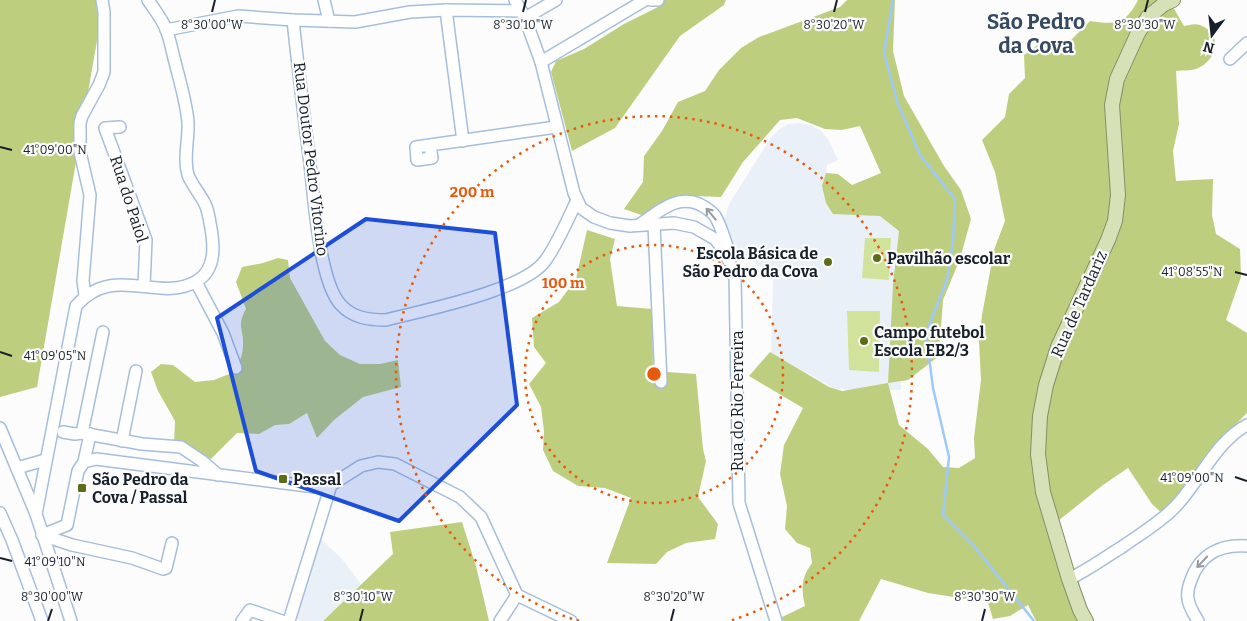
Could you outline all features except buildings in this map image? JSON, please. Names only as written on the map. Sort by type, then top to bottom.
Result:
[{"type":"main road","name":"Rua de Tardariz","points":[[1086,621],[1080,610],[1043,492],[1038,454],[1040,416],[1046,385],[1058,347],[1115,221],[1118,195],[1112,105],[1117,78],[1138,33],[1148,17],[1172,0]]},
{"type":"street","points":[[85,295],[84,281],[90,195],[80,152],[80,124],[82,116],[104,72],[104,12],[102,0]]},
{"type":"street","points":[[36,514],[76,306],[85,295],[112,285],[173,289],[196,282],[207,273],[212,259],[213,239],[206,206],[188,174],[186,106],[166,30],[148,0]]},
{"type":"street","points":[[324,0],[329,21]]},
{"type":"street","points":[[515,0],[523,14],[541,62],[556,127],[577,200]]},
{"type":"street","points":[[166,30],[238,16],[355,22],[410,12],[446,10],[523,14],[556,0]]},
{"type":"street","points":[[541,62],[645,0]]},
{"type":"street","points":[[651,0],[658,0]]},
{"type":"street","points":[[446,10],[463,141]]},
{"type":"street","name":"Rua Doutor Pedro Vitorino","points":[[293,20],[319,236],[327,275],[333,294],[341,305],[354,315],[369,320],[386,320],[493,291],[527,277],[545,262],[577,200]]},
{"type":"street","points":[[1230,59],[1247,43]]},
{"type":"street","name":"Rua do Paiol","points":[[120,127],[105,128],[146,240],[144,286]]},
{"type":"street","points":[[430,145],[556,127]]},
{"type":"street","name":"Rua do Rio Ferreira","points":[[577,200],[581,208],[610,223],[639,225],[674,223],[694,227],[715,239],[725,252],[735,275],[738,503],[776,621]]},
{"type":"street","points":[[674,223],[669,215],[670,210],[680,200]]},
{"type":"street","points":[[639,225],[680,200],[692,201],[705,207],[715,216],[731,258],[735,275]]},
{"type":"street","points":[[654,225],[662,382]]},
{"type":"street","points":[[196,282],[223,333],[236,368]]},
{"type":"street","points":[[42,535],[67,524],[78,471],[84,462],[86,433],[103,332]]},
{"type":"street","points":[[122,441],[136,371]]},
{"type":"street","points":[[1070,579],[1094,566],[1154,526],[1175,507],[1224,442],[1247,425]]},
{"type":"street","points":[[0,428],[36,514],[71,621]]},
{"type":"street","points":[[63,432],[86,433],[122,441],[182,447],[218,475]]},
{"type":"street","points":[[84,462],[96,459],[315,487],[332,485],[361,466],[378,462],[394,464],[460,497],[481,517],[517,595],[571,621]]},
{"type":"street","points":[[17,468],[46,460]]},
{"type":"street","points":[[290,621],[332,485]]},
{"type":"street","points":[[0,513],[16,549],[42,621]]},
{"type":"street","points":[[42,535],[72,546],[132,558],[163,569],[166,568],[168,563],[172,544]]},
{"type":"street","points":[[1198,621],[1188,599],[1189,586],[1195,570],[1202,559],[1214,550],[1246,544]]},
{"type":"street","points":[[500,621],[517,595]]},
{"type":"street","name":"Rua do Rio Ferreira","points":[[771,607],[771,621]]},
{"type":"street","points":[[242,621],[250,610],[282,621]]},
{"type":"highlighted area","points":[[366,219],[495,233],[517,405],[399,521],[256,471],[217,318]]},
{"type":"shaded area","name":"Escola Básica de São Pedro da Cova","points":[[788,124],[811,125],[821,131],[828,139],[838,160],[827,165],[826,180],[904,211],[901,390],[835,389],[771,353],[773,277],[734,247],[724,221],[729,204],[770,139],[778,130]]},
{"type":"shaded area","points":[[321,539],[342,559],[361,584],[323,621],[300,621],[295,617]]},
{"type":"green space","points":[[0,0],[97,0],[103,6],[37,387],[0,397]]},
{"type":"green space","points":[[662,0],[726,0],[724,5],[680,36],[615,128],[572,151],[551,72],[556,61],[584,49],[624,24],[658,7]]},
{"type":"green space","points":[[847,0],[895,0],[893,51],[904,96],[944,166],[961,190],[971,219],[960,259],[943,300],[939,356],[908,380],[888,383],[893,285],[899,231],[880,216],[833,214],[826,203],[822,186],[826,173],[838,174],[852,185],[881,173],[860,126],[842,130],[825,129],[797,118],[780,120],[743,162],[721,197],[695,196],[678,199],[650,218],[624,209],[643,182],[644,156],[662,131],[678,102],[705,91],[719,70],[741,48],[759,37],[840,7]]},
{"type":"green space","points":[[1138,0],[1169,0],[1184,26],[1198,24],[1208,29],[1215,41],[1213,54],[1209,60],[1196,69],[1176,71],[1179,124],[1173,151],[1176,181],[1213,179],[1212,215],[1216,234],[1240,249],[1241,277],[1226,320],[1247,333],[1247,413],[1232,428],[1166,517],[1152,504],[1128,468],[1103,485],[1048,529],[1081,621],[1036,621],[1028,605],[1010,616],[993,619],[985,593],[973,600],[928,593],[881,579],[859,621],[781,621],[780,618],[805,606],[803,583],[812,563],[810,548],[797,543],[785,529],[787,506],[780,474],[784,445],[803,408],[749,376],[770,352],[829,387],[842,391],[888,383],[899,425],[928,449],[943,467],[959,468],[975,458],[974,438],[981,380],[979,341],[982,315],[994,250],[1005,221],[995,172],[982,140],[1005,117],[1009,94],[1025,78],[1024,55],[1042,42],[1068,43],[1090,21],[1106,23],[1119,21],[1129,14]]},
{"type":"green space","points":[[587,230],[615,239],[610,259],[617,306],[652,309],[653,371],[696,374],[703,449],[706,461],[698,497],[718,524],[715,539],[686,543],[667,552],[656,564],[607,563],[631,498],[605,488],[578,486],[553,471],[543,450],[544,431],[541,407],[529,384],[546,363],[534,347],[532,318],[559,302],[576,279]]},
{"type":"green space","name":"Pavilhão escolar","points":[[865,238],[891,238],[889,280],[862,278]]},
{"type":"green space","points":[[278,258],[288,260],[290,278],[325,341],[340,355],[360,364],[380,364],[398,360],[401,387],[363,397],[334,420],[317,438],[307,413],[289,424],[275,425],[259,434],[237,433],[211,459],[195,450],[174,444],[175,421],[158,391],[151,372],[161,364],[173,365],[195,382],[214,380],[234,372],[242,352],[241,320],[246,309],[236,282],[242,267]]},
{"type":"green space","name":"Campo futebol Escola EB2/3","points":[[847,311],[880,311],[879,372],[849,370]]},
{"type":"green space","points":[[462,522],[476,566],[489,621],[323,621],[393,554],[390,532]]},
{"type":"waterway","points":[[893,0],[884,53],[898,104],[920,155],[955,199],[953,241],[947,280],[926,333],[933,388],[949,457],[943,515],[974,546],[1034,621]]},
{"type":"place","name":"Pavilhão escolar","points":[[877,258]]},
{"type":"place","name":"Escola Básica de São Pedro da Cova","points":[[828,262]]},
{"type":"place","name":"Campo futebol Escola EB2/3","points":[[864,341]]},
{"type":"place","name":"Passal","points":[[283,479]]},
{"type":"place","name":"São Pedro da Cova / Passal","points":[[82,488]]},
{"type":"district","name":"São Pedro da Cova","points":[[1036,34]]}]
